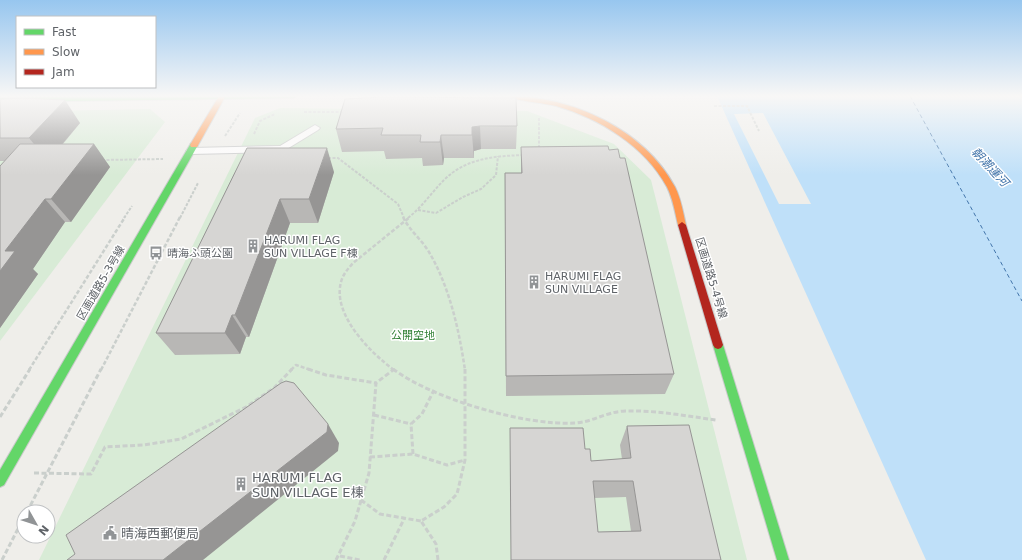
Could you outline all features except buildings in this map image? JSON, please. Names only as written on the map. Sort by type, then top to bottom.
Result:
[{"type":"street","name":"区画道路5-3号線","points":[[0,481],[207,122]]},
{"type":"street","name":"区画道路5-4号線","points":[[602,122],[630,139],[647,154],[671,187],[783,560]]},
{"type":"lane","points":[[188,155],[282,149],[315,128]]},
{"type":"path","points":[[223,138],[234,122]]},
{"type":"path","points":[[539,122],[539,154]]},
{"type":"path","points":[[754,122],[758,131]]},
{"type":"path","points":[[157,166],[165,153]]},
{"type":"path","points":[[99,160],[188,155]]},
{"type":"path","points":[[526,155],[498,156],[479,160],[462,167],[445,178],[418,210],[349,265],[341,279],[340,295],[346,316],[357,336],[375,356],[393,370],[434,390],[466,403],[525,419],[554,423],[583,422],[609,412],[641,411],[742,423]]},
{"type":"path","points":[[418,210],[436,213],[481,188],[496,175],[498,156]]},
{"type":"path","points":[[322,158],[338,158],[398,204],[405,221],[429,252],[449,296],[459,332],[466,374],[464,460],[457,494],[444,507],[421,521],[380,514],[361,499]]},
{"type":"path","points":[[31,504],[200,180]]},
{"type":"path","points":[[0,418],[132,206]]},
{"type":"path","points":[[5,473],[91,474],[105,447],[144,445],[181,440],[246,407],[274,388],[296,365],[326,375],[376,383],[393,370]]},
{"type":"path","points":[[336,560],[340,556],[355,521],[369,474],[376,383]]},
{"type":"path","points":[[411,424],[422,414],[434,390]]},
{"type":"path","points":[[374,415],[411,424]]},
{"type":"path","points":[[411,424],[413,454]]},
{"type":"path","points":[[370,457],[413,454],[447,465],[464,460]]},
{"type":"path","points":[[384,560],[404,519]]},
{"type":"path","points":[[421,521],[436,544],[438,560]]},
{"type":"path","points":[[2,560],[16,533]]},
{"type":"path","points":[[340,556],[360,560]]},
{"type":"green space","points":[[0,122],[165,122],[0,341]]},
{"type":"green space","name":"公開空地","points":[[253,122],[556,122],[614,144],[651,180],[747,560],[39,560],[47,544],[56,544],[56,525]]},
{"type":"water","name":"朝潮運河","points":[[729,122],[1022,122],[1022,560],[926,560]]},
{"type":"pier","points":[[738,122],[768,122],[811,204],[779,204]]},
{"type":"ferry route","points":[[924,122],[1022,301]]},
{"type":"traffic: fast","points":[[0,481],[194,145]]},
{"type":"traffic: fast","points":[[718,345],[783,560]]},
{"type":"traffic: slow","points":[[194,145],[207,122]]},
{"type":"traffic: slow","points":[[602,122],[634,143],[660,171],[671,187],[675,196],[682,225]]},
{"type":"traffic: jam","points":[[682,225],[718,345]]},
{"type":"place","name":"HARUMI FLAG SUN VILLAGE F棟","points":[[253,246]]},
{"type":"place","name":"晴海ふ頭公園","points":[[156,253]]},
{"type":"place","name":"HARUMI FLAG SUN VILLAGE","points":[[534,282]]},
{"type":"place","name":"HARUMI FLAG SUN VILLAGE E棟","points":[[241,484]]},
{"type":"place","name":"晴海西郵便局","points":[[110,533]]}]
